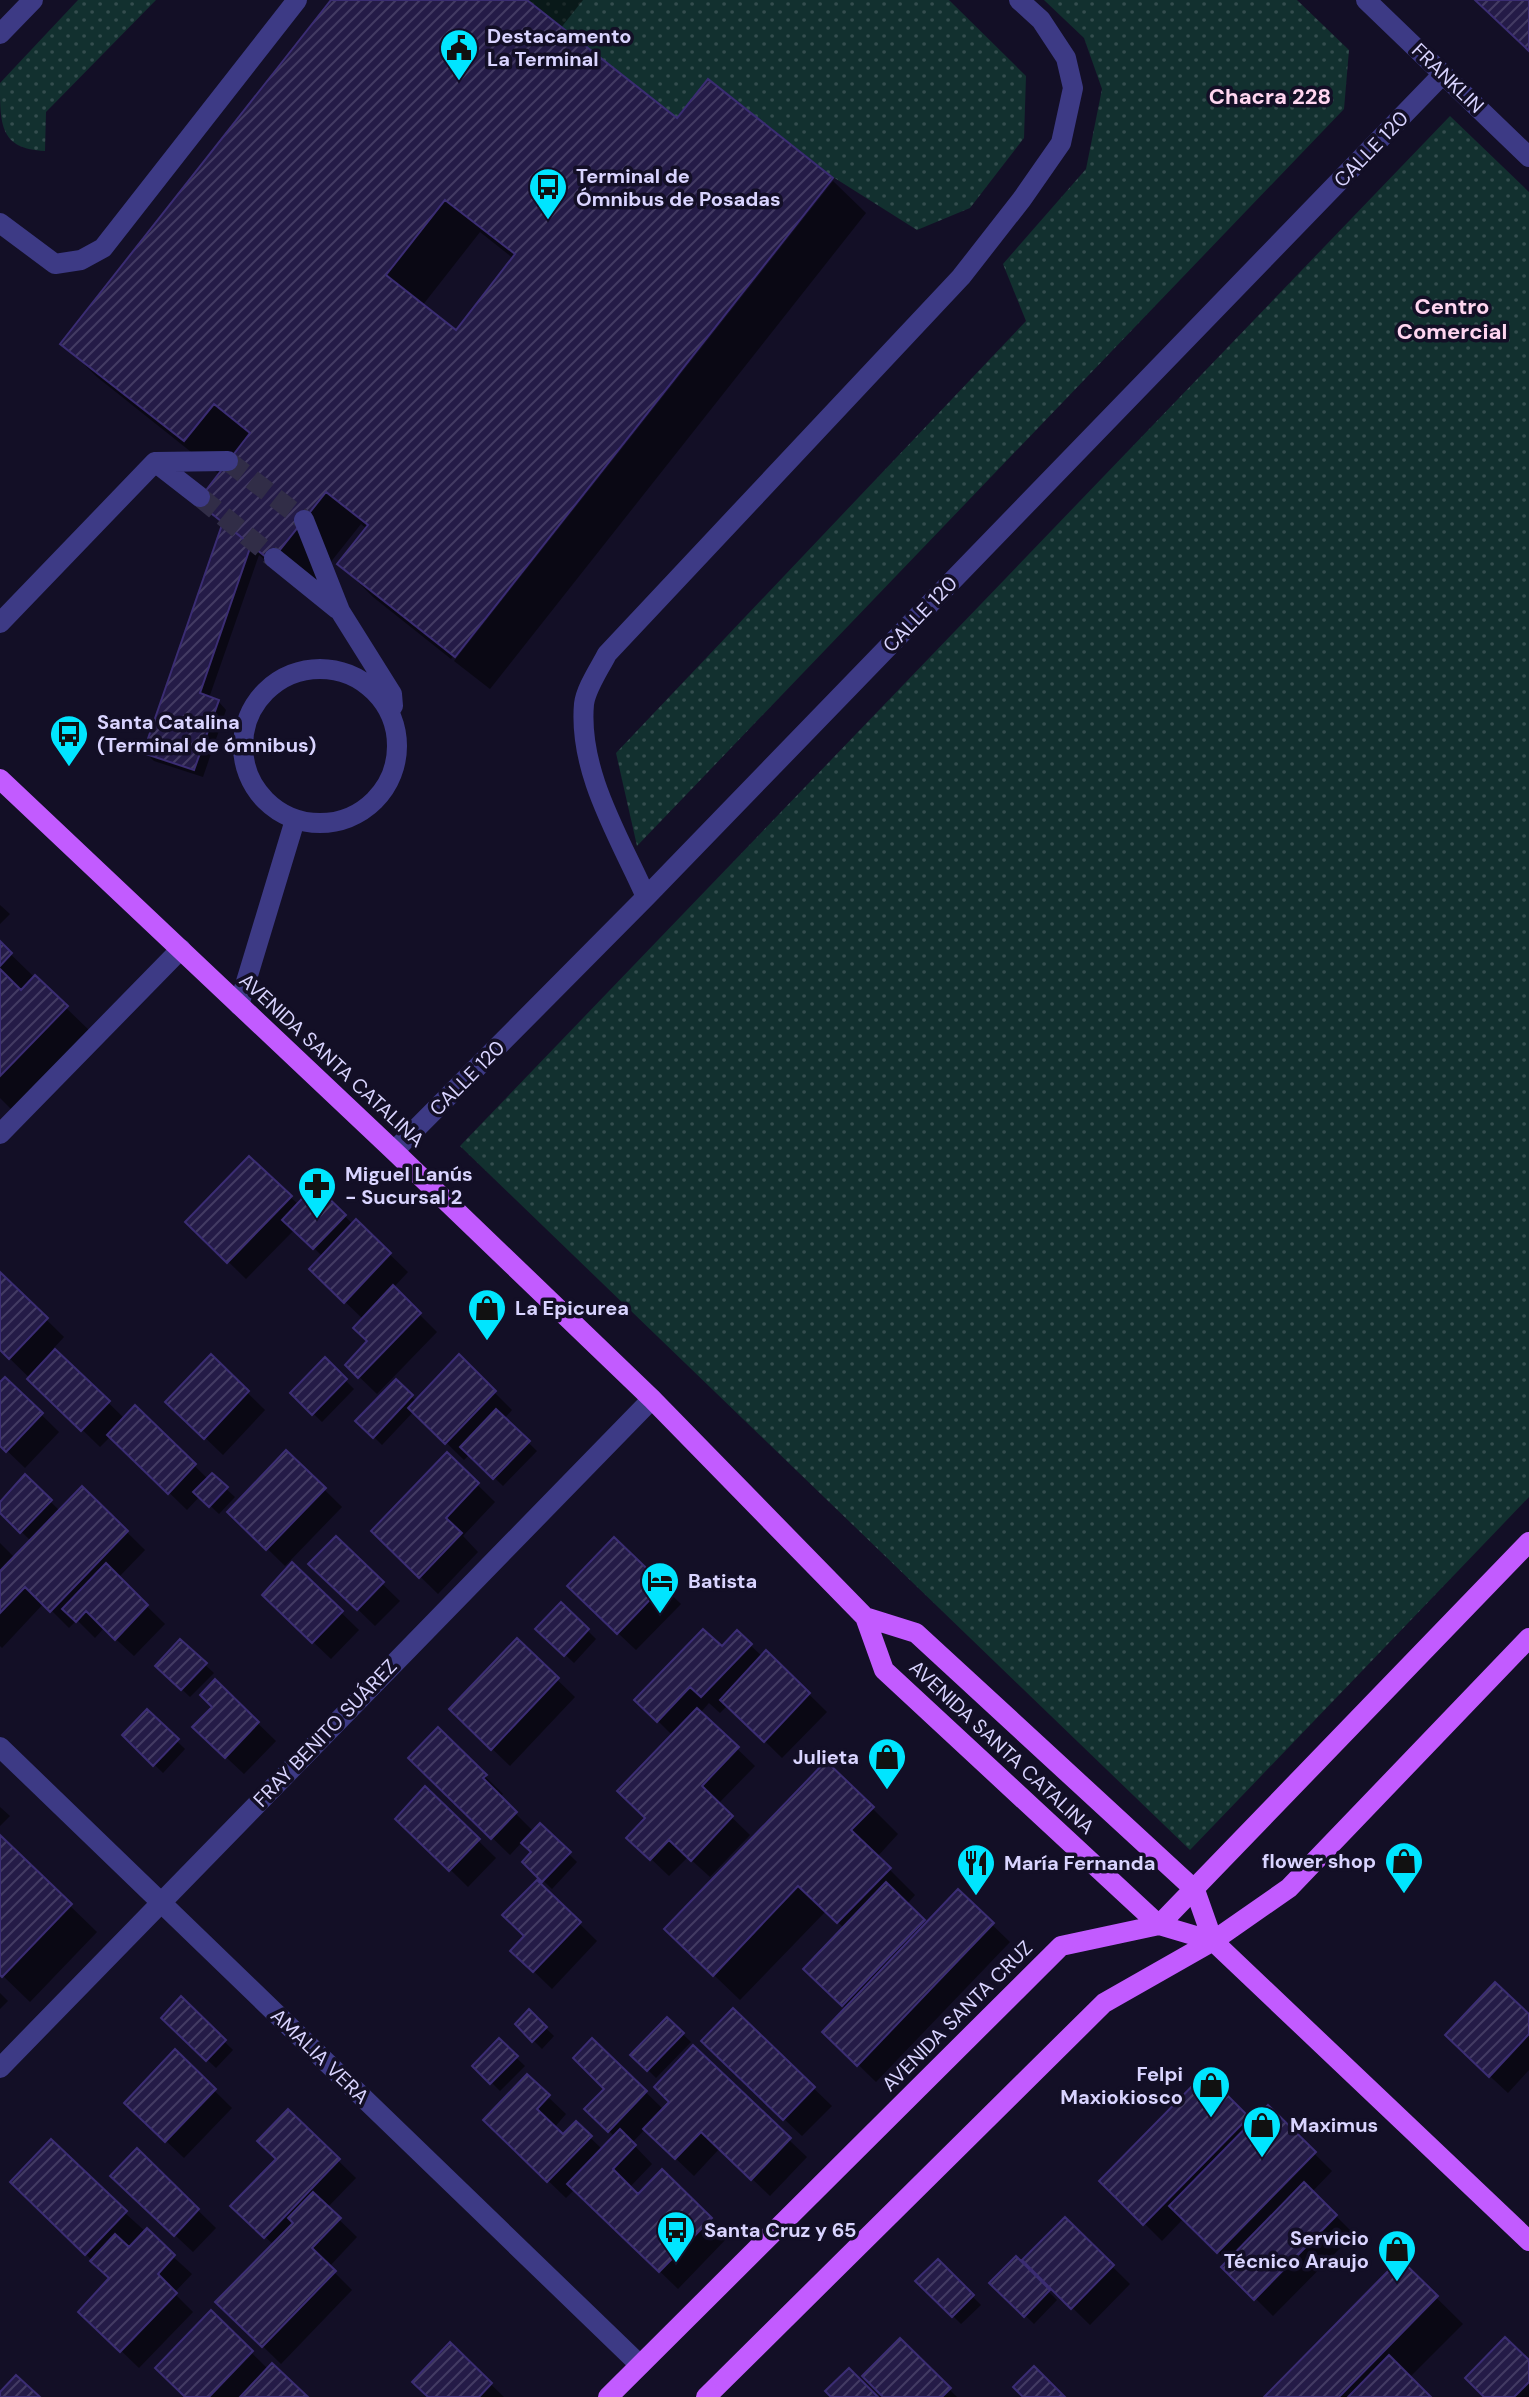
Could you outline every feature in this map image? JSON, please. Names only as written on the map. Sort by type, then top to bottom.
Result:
[{"type":"main road","name":"AVENIDA SANTA CATALINA","points":[[0,779],[652,1399],[865,1617],[884,1670],[1159,1925],[1213,1941],[1529,2241]]},
{"type":"main road","points":[[1159,1925],[1529,1542]]},
{"type":"main road","name":"AVENIDA SANTA CATALINA","points":[[865,1617],[916,1633],[1195,1890],[1213,1941]]},
{"type":"main road","points":[[707,2396],[1104,2003],[1213,1941],[1289,1888],[1529,1638]]},
{"type":"main road","name":"AVENIDA SANTA CRUZ","points":[[608,2397],[1061,1946],[1159,1925]]},
{"type":"street","points":[[0,34],[33,0]]},
{"type":"street","points":[[0,223],[55,264],[81,260],[103,248],[297,0]]},
{"type":"street","points":[[646,897],[601,799],[588,760],[584,702],[607,654],[961,277],[1061,143],[1073,88],[1066,58],[1041,20],[1019,0]]},
{"type":"street","name":"FRANKLIN","points":[[1366,0],[1529,157]]},
{"type":"street","name":"CALLE 120","points":[[394,1151],[646,897],[1443,74]]},
{"type":"street","points":[[0,623],[155,462],[228,461]]},
{"type":"street","points":[[155,462],[200,497]]},
{"type":"street","points":[[304,520],[340,611],[392,694],[395,726],[397,750],[393,773],[381,794],[364,810],[342,820],[319,823],[295,820],[272,807],[254,787],[244,762],[243,736],[251,711],[267,689],[289,675],[315,668],[342,671],[366,683],[384,702],[395,726]]},
{"type":"street","points":[[274,558],[340,611]]},
{"type":"street","points":[[239,1005],[295,820]]},
{"type":"street","points":[[0,1134],[181,949]]},
{"type":"street","name":"FRAY BENITO SUÁREZ","points":[[0,2068],[652,1399]]},
{"type":"street","name":"AMALIA VERA","points":[[0,1747],[640,2365]]},
{"type":"green space","points":[[78,0],[156,0],[46,112],[45,151],[19,145],[11,140],[2,122],[0,83]]},
{"type":"green space","points":[[527,0],[949,0],[1026,76],[1024,138],[970,208],[917,230],[833,177],[709,79],[677,118]]},
{"type":"green space","points":[[1044,0],[1297,0],[1349,50],[1344,109],[637,846],[616,753],[1026,321],[1003,264],[1086,169],[1102,89],[1084,38]]},
{"type":"green space","points":[[1450,116],[1529,192],[1529,1497],[1190,1850],[460,1146]]},
{"type":"building","points":[[331,0],[527,0],[677,118],[708,79],[833,178],[455,657],[337,564],[368,525],[326,492],[271,561],[197,502],[250,433],[214,404],[184,441],[60,344]],"holes":[[[445,200],[515,254],[456,330],[386,275]]]},
{"type":"building","points":[[1475,0],[1529,0],[1529,51]]},
{"type":"building","points":[[223,522],[251,545],[200,693],[219,700],[194,770],[143,753]]},
{"type":"building","points":[[0,941],[12,953],[0,966]]},
{"type":"building","points":[[0,969],[21,990],[35,975],[68,1006],[0,1076]]},
{"type":"building","points":[[249,1156],[292,1196],[227,1263],[185,1222]]},
{"type":"building","points":[[315,1185],[346,1215],[313,1249],[282,1220]]},
{"type":"building","points":[[356,1219],[391,1253],[344,1303],[309,1269]]},
{"type":"building","points":[[0,1272],[48,1318],[9,1359],[0,1350]]},
{"type":"building","points":[[393,1285],[421,1313],[358,1378],[345,1365],[367,1341],[353,1328]]},
{"type":"building","points":[[55,1349],[110,1401],[81,1431],[27,1379]]},
{"type":"building","points":[[211,1354],[249,1391],[204,1439],[165,1402]]},
{"type":"building","points":[[459,1354],[496,1391],[445,1444],[408,1408]]},
{"type":"building","points":[[325,1357],[347,1379],[312,1415],[290,1393]]},
{"type":"building","points":[[5,1377],[43,1413],[6,1452],[0,1446],[0,1382]]},
{"type":"building","points":[[396,1379],[413,1395],[373,1438],[355,1421]]},
{"type":"building","points":[[135,1405],[196,1464],[168,1494],[107,1435]]},
{"type":"building","points":[[496,1409],[530,1441],[493,1479],[460,1447]]},
{"type":"building","points":[[286,1450],[326,1488],[266,1550],[227,1512]]},
{"type":"building","points":[[447,1452],[479,1483],[446,1518],[462,1533],[419,1578],[371,1531]]},
{"type":"building","points":[[212,1473],[228,1487],[209,1507],[193,1492]]},
{"type":"building","points":[[25,1474],[52,1500],[20,1533],[0,1513],[0,1502]]},
{"type":"building","points":[[82,1486],[128,1531],[50,1612],[25,1587],[0,1613],[0,1571]]},
{"type":"building","points":[[336,1536],[384,1582],[357,1610],[308,1564]]},
{"type":"building","points":[[614,1537],[664,1585],[617,1634],[567,1586]]},
{"type":"building","points":[[292,1562],[343,1611],[312,1643],[262,1595]]},
{"type":"building","points":[[106,1563],[148,1605],[115,1640],[86,1611],[76,1622],[62,1609]]},
{"type":"building","points":[[561,1602],[589,1629],[564,1656],[535,1629]]},
{"type":"building","points":[[703,1629],[722,1646],[737,1630],[752,1644],[701,1697],[690,1687],[657,1722],[634,1700]]},
{"type":"building","points":[[517,1638],[559,1678],[491,1750],[449,1709]]},
{"type":"building","points":[[180,1639],[207,1663],[181,1690],[155,1666]]},
{"type":"building","points":[[766,1650],[810,1693],[764,1742],[720,1700]]},
{"type":"building","points":[[215,1679],[259,1722],[225,1758],[192,1727],[212,1707],[200,1695]]},
{"type":"building","points":[[697,1708],[739,1747],[702,1786],[733,1816],[691,1861],[669,1840],[650,1860],[626,1838],[645,1818],[617,1791]]},
{"type":"building","points":[[147,1709],[179,1739],[153,1766],[122,1735]]},
{"type":"building","points":[[438,1727],[487,1775],[483,1778],[517,1812],[491,1839],[408,1758]]},
{"type":"building","points":[[826,1761],[874,1807],[851,1830],[891,1868],[837,1923],[798,1886],[713,1976],[664,1929]]},
{"type":"building","points":[[425,1786],[480,1839],[449,1871],[395,1819]]},
{"type":"building","points":[[540,1823],[571,1852],[542,1882],[522,1862],[531,1852],[521,1843]]},
{"type":"building","points":[[0,1835],[72,1904],[2,1977],[0,1975]]},
{"type":"building","points":[[537,1880],[581,1922],[533,1972],[510,1951],[524,1936],[502,1915]]},
{"type":"building","points":[[886,1882],[925,1920],[842,2006],[803,1969]]},
{"type":"building","points":[[958,1889],[994,1923],[857,2066],[822,2032]]},
{"type":"building","points":[[1495,1982],[1529,2014],[1529,2034],[1489,2077],[1445,2035]]},
{"type":"building","points":[[181,1996],[226,2040],[206,2061],[161,2018]]},
{"type":"building","points":[[733,2008],[815,2087],[783,2120],[701,2041]]},
{"type":"building","points":[[529,2009],[547,2027],[532,2042],[515,2024]]},
{"type":"building","points":[[667,2017],[684,2033],[647,2071],[630,2055]]},
{"type":"building","points":[[499,2038],[518,2056],[490,2084],[472,2066]]},
{"type":"building","points":[[592,2038],[647,2091],[608,2132],[584,2109],[604,2089],[573,2058]]},
{"type":"building","points":[[693,2045],[791,2138],[751,2180],[701,2132],[675,2159],[643,2129],[669,2102],[654,2087]]},
{"type":"building","points":[[175,2049],[216,2089],[165,2142],[124,2103]]},
{"type":"building","points":[[1205,2073],[1249,2117],[1143,2225],[1099,2181]]},
{"type":"building","points":[[527,2074],[550,2095],[537,2109],[563,2134],[576,2121],[592,2136],[547,2182],[483,2120]]},
{"type":"building","points":[[1268,2105],[1316,2152],[1217,2253],[1169,2206]]},
{"type":"building","points":[[288,2109],[340,2159],[264,2238],[230,2206],[276,2159],[257,2141]]},
{"type":"building","points":[[620,2129],[636,2145],[613,2169],[638,2194],[662,2169],[712,2218],[659,2272],[567,2184]]},
{"type":"building","points":[[51,2139],[127,2211],[85,2255],[10,2182]]},
{"type":"building","points":[[137,2148],[199,2209],[174,2236],[110,2176]]},
{"type":"building","points":[[1304,2182],[1337,2215],[1254,2300],[1221,2267]]},
{"type":"building","points":[[313,2192],[341,2218],[312,2248],[336,2271],[262,2347],[215,2302],[293,2223],[288,2218]]},
{"type":"building","points":[[1065,2217],[1114,2265],[1071,2309],[1022,2260]]},
{"type":"building","points":[[147,2228],[175,2255],[158,2274],[177,2293],[120,2352],[78,2312],[109,2278],[90,2261],[115,2234],[129,2247]]},
{"type":"building","points":[[1016,2256],[1050,2290],[1024,2317],[989,2283]]},
{"type":"building","points":[[938,2259],[974,2295],[952,2317],[915,2281]]},
{"type":"building","points":[[1400,2259],[1438,2296],[1339,2397],[1264,2397]]},
{"type":"building","points":[[211,2310],[253,2351],[209,2397],[185,2397],[155,2368]]},
{"type":"building","points":[[1505,2337],[1529,2360],[1529,2382],[1514,2397],[1484,2397],[1465,2378]]},
{"type":"building","points":[[900,2338],[951,2388],[942,2397],[883,2397],[862,2376]]},
{"type":"building","points":[[450,2342],[492,2383],[479,2397],[428,2397],[412,2382]]},
{"type":"building","points":[[1389,2355],[1431,2397],[1348,2397]]},
{"type":"building","points":[[272,2363],[308,2397],[240,2397]]},
{"type":"building","points":[[1034,2366],[1065,2397],[1023,2397],[1013,2387]]},
{"type":"building","points":[[849,2368],[878,2397],[831,2397],[825,2391]]},
{"type":"building","points":[[16,2375],[40,2397],[0,2397],[0,2392]]},
{"type":"tunnel","points":[[228,461],[304,520]]},
{"type":"tunnel","points":[[200,497],[274,558]]},
{"type":"place","name":"Destacamento La Terminal","points":[[459,82]]},
{"type":"place","name":"Terminal de Ómnibus de Posadas","points":[[548,221]]},
{"type":"place","name":"Santa Catalina (Terminal de ómnibus)","points":[[69,768]]},
{"type":"place","name":"Miguel Lanús - Sucursal 2","points":[[317,1220]]},
{"type":"place","name":"La Epicurea","points":[[487,1342]]},
{"type":"place","name":"Batista","points":[[660,1615]]},
{"type":"place","name":"Julieta","points":[[887,1791]]},
{"type":"place","name":"flower shop","points":[[1404,1895]]},
{"type":"place","name":"María Fernanda","points":[[976,1897]]},
{"type":"place","name":"Felpi Maxiokiosco","points":[[1211,2119]]},
{"type":"place","name":"Maximus","points":[[1262,2159]]},
{"type":"place","name":"Santa Cruz y 65","points":[[676,2264]]},
{"type":"place","name":"Servicio Técnico Araujo","points":[[1397,2283]]},
{"type":"district","name":"Chacra 228","points":[[1270,96]]},
{"type":"district","name":"Centro Comercial","points":[[1452,318]]}]
